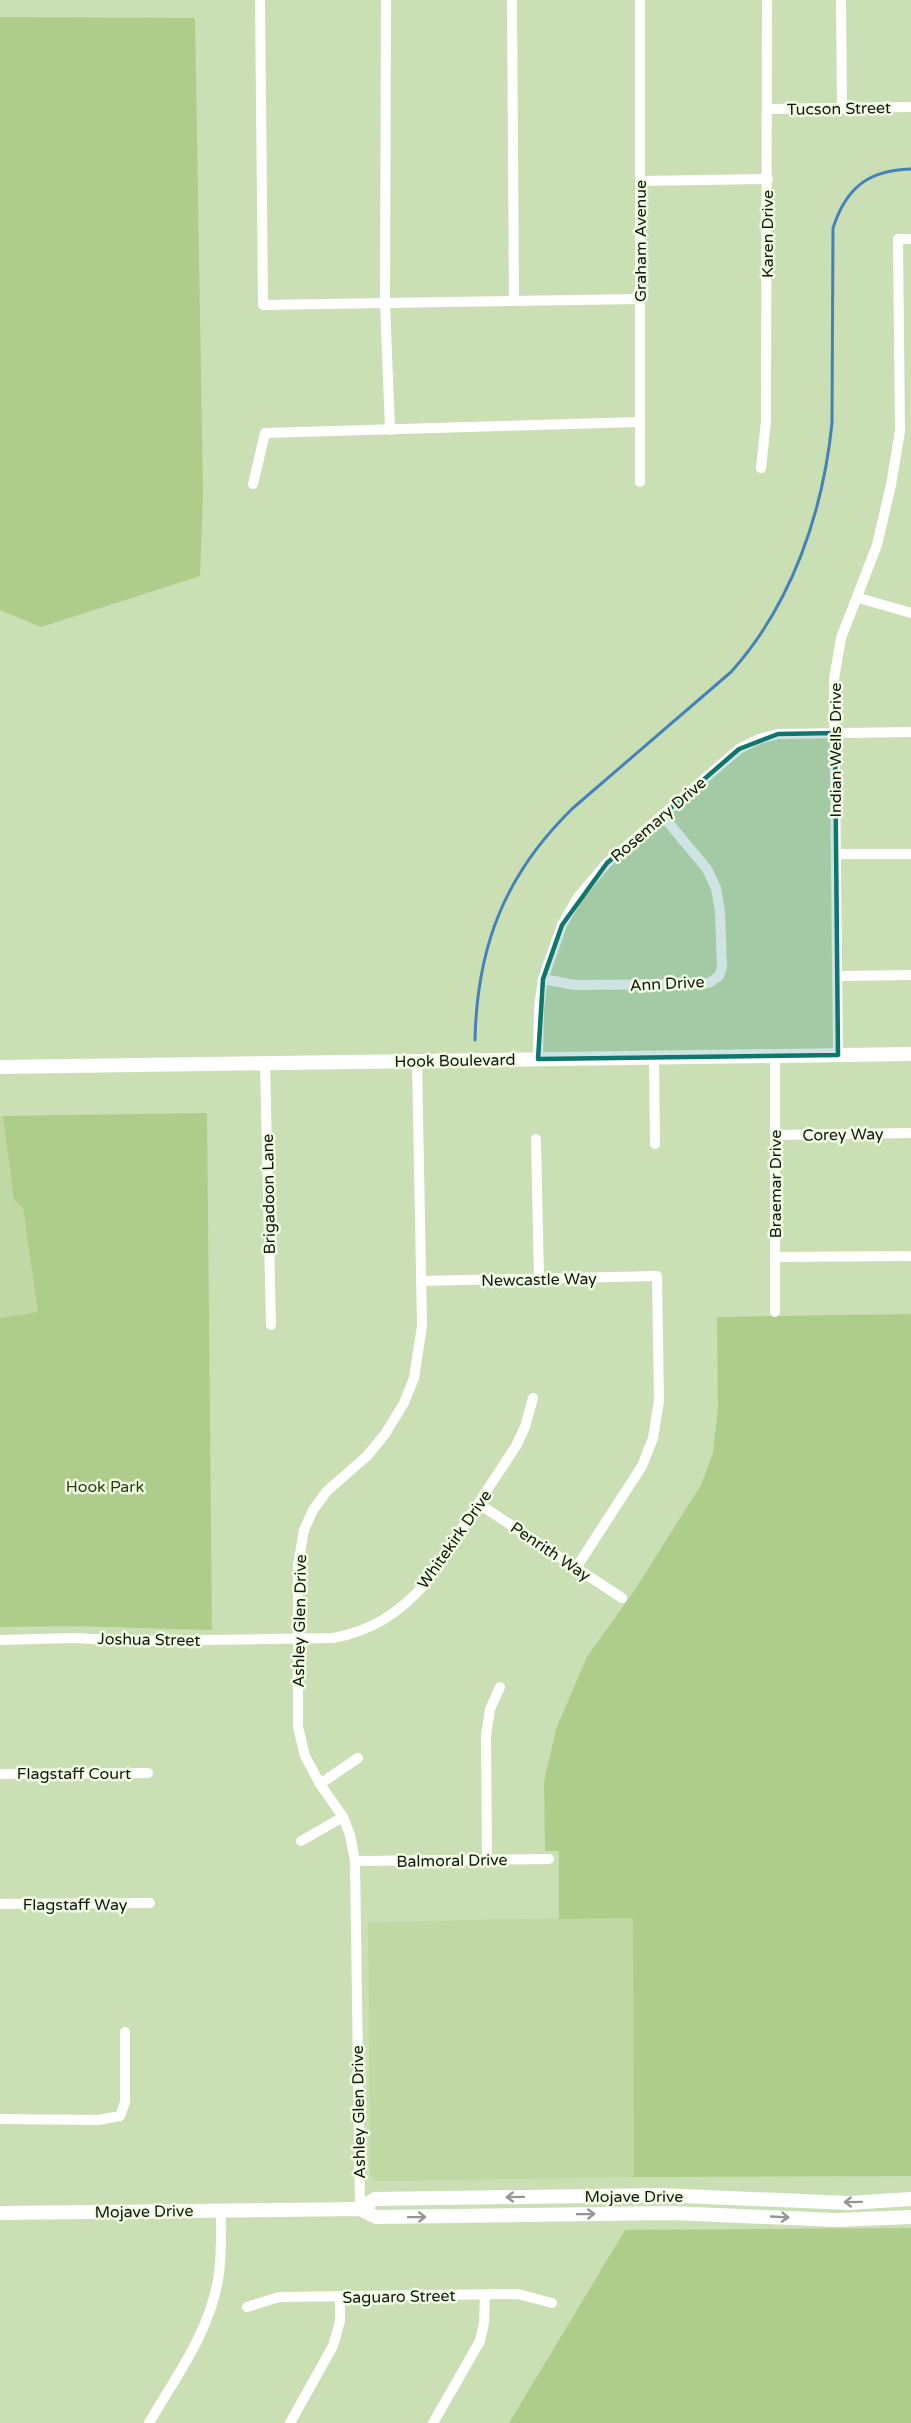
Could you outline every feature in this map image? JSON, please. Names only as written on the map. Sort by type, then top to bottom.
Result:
[{"type":"main road","name":"Hook Boulevard","points":[[0,1067],[911,1054]]},
{"type":"main road","name":"Mojave Drive","points":[[360,2209],[375,2199],[670,2195],[849,2203],[911,2199]]},
{"type":"main road","name":"Mojave Drive","points":[[0,2213],[360,2209],[376,2217],[671,2213],[836,2220],[911,2217]]},
{"type":"street","points":[[260,0],[263,305],[640,299]]},
{"type":"street","points":[[386,0],[385,303],[390,430]]},
{"type":"street","points":[[512,0],[514,301]]},
{"type":"street","name":"Graham Avenue","points":[[640,0],[640,482]]},
{"type":"street","name":"Karen Drive","points":[[761,468],[766,421],[767,0]]},
{"type":"street","points":[[841,0],[842,108]]},
{"type":"street","name":"Tucson Street","points":[[768,109],[911,106]]},
{"type":"street","points":[[640,181],[768,179]]},
{"type":"street","name":"Indian Wells Drive","points":[[838,1055],[834,679],[841,639],[859,598],[877,545],[891,485],[900,431],[898,239],[911,239]]},
{"type":"street","points":[[253,484],[265,434],[640,422]]},
{"type":"street","points":[[859,598],[911,613]]},
{"type":"street","name":"Rosemary Drive","points":[[538,1059],[539,1008],[543,979],[562,925],[578,897],[607,863],[739,749],[759,739],[778,734],[911,732]]},
{"type":"street","name":"Ann Drive","points":[[543,979],[575,985],[675,984],[709,983],[719,976],[722,967],[720,912],[716,888],[707,869],[662,815]]},
{"type":"street","points":[[836,854],[911,854]]},
{"type":"street","points":[[838,976],[911,975]]},
{"type":"street","name":"Braemar Drive","points":[[775,1312],[776,1055]]},
{"type":"street","points":[[654,1057],[655,1144]]},
{"type":"street","name":"Ashley Glen Drive","points":[[360,2209],[355,1861],[350,1835],[343,1817],[320,1784],[305,1756],[298,1727],[298,1565],[304,1530],[313,1510],[327,1491],[367,1456],[390,1427],[404,1403],[414,1378],[422,1326],[417,1060]]},
{"type":"street","name":"Brigadoon Lane","points":[[265,1063],[271,1325]]},
{"type":"street","name":"Corey Way","points":[[775,1135],[911,1133]]},
{"type":"street","points":[[536,1139],[539,1279]]},
{"type":"street","points":[[775,1257],[911,1256]]},
{"type":"street","name":"Newcastle Way","points":[[421,1281],[657,1276],[659,1401],[653,1438],[642,1466],[576,1568]]},
{"type":"street","name":"Whitekirk Drive","points":[[298,1639],[333,1638],[353,1634],[389,1618],[409,1602],[425,1584],[516,1446],[525,1427],[532,1398]]},
{"type":"street","name":"Penrith Way","points":[[479,1504],[622,1598]]},
{"type":"street","name":"Joshua Street","points":[[0,1640],[298,1639]]},
{"type":"street","points":[[487,1860],[486,1736],[490,1709],[500,1687]]},
{"type":"street","points":[[320,1784],[358,1758]]},
{"type":"street","name":"Flagstaff Court","points":[[0,1774],[148,1773]]},
{"type":"street","points":[[301,1840],[343,1817]]},
{"type":"street","name":"Balmoral Drive","points":[[355,1861],[549,1859]]},
{"type":"street","name":"Flagstaff Way","points":[[0,1904],[150,1904]]},
{"type":"street","points":[[0,2119],[98,2120],[120,2116],[124,2102],[125,2032]]},
{"type":"street","points":[[149,2423],[198,2338],[208,2316],[218,2280],[221,2210]]},
{"type":"street","name":"Saguaro Street","points":[[247,2307],[279,2297],[340,2296],[518,2294],[552,2303]]},
{"type":"street","points":[[433,2423],[480,2341],[484,2323],[485,2295]]},
{"type":"street","points":[[290,2423],[333,2346],[340,2321],[340,2296]]},
{"type":"highlighted area","points":[[835,733],[838,1055],[538,1059],[543,979],[562,925],[607,863],[739,749],[778,734]]},
{"type":"shaded area","points":[[0,1116],[3,1116],[14,1200],[23,1208],[38,1312],[0,1318]]},
{"type":"shaded area","points":[[633,1917],[634,2177],[377,2181],[372,2178],[370,2174],[368,1922]]},
{"type":"green space","points":[[0,17],[195,18],[203,493],[200,576],[41,627],[0,610]]},
{"type":"green space","name":"Hook Park","points":[[207,1113],[212,1630],[70,1626],[0,1627],[0,1318],[38,1312],[23,1208],[14,1200],[3,1116]]},
{"type":"green space","points":[[911,1314],[911,2176],[634,2177],[633,1918],[559,1919],[559,1851],[545,1851],[544,1782],[556,1729],[587,1657],[634,1591],[701,1485],[713,1453],[718,1408],[717,1317]]},
{"type":"green space","points":[[911,2228],[911,2423],[509,2423],[625,2230]]},
{"type":"waterway","points":[[475,1040],[477,1006],[489,943],[499,914],[529,859],[549,833],[573,808],[731,672],[771,617],[787,587],[812,523],[828,456],[832,423],[833,228],[845,202],[861,184],[882,173],[911,169]]}]
